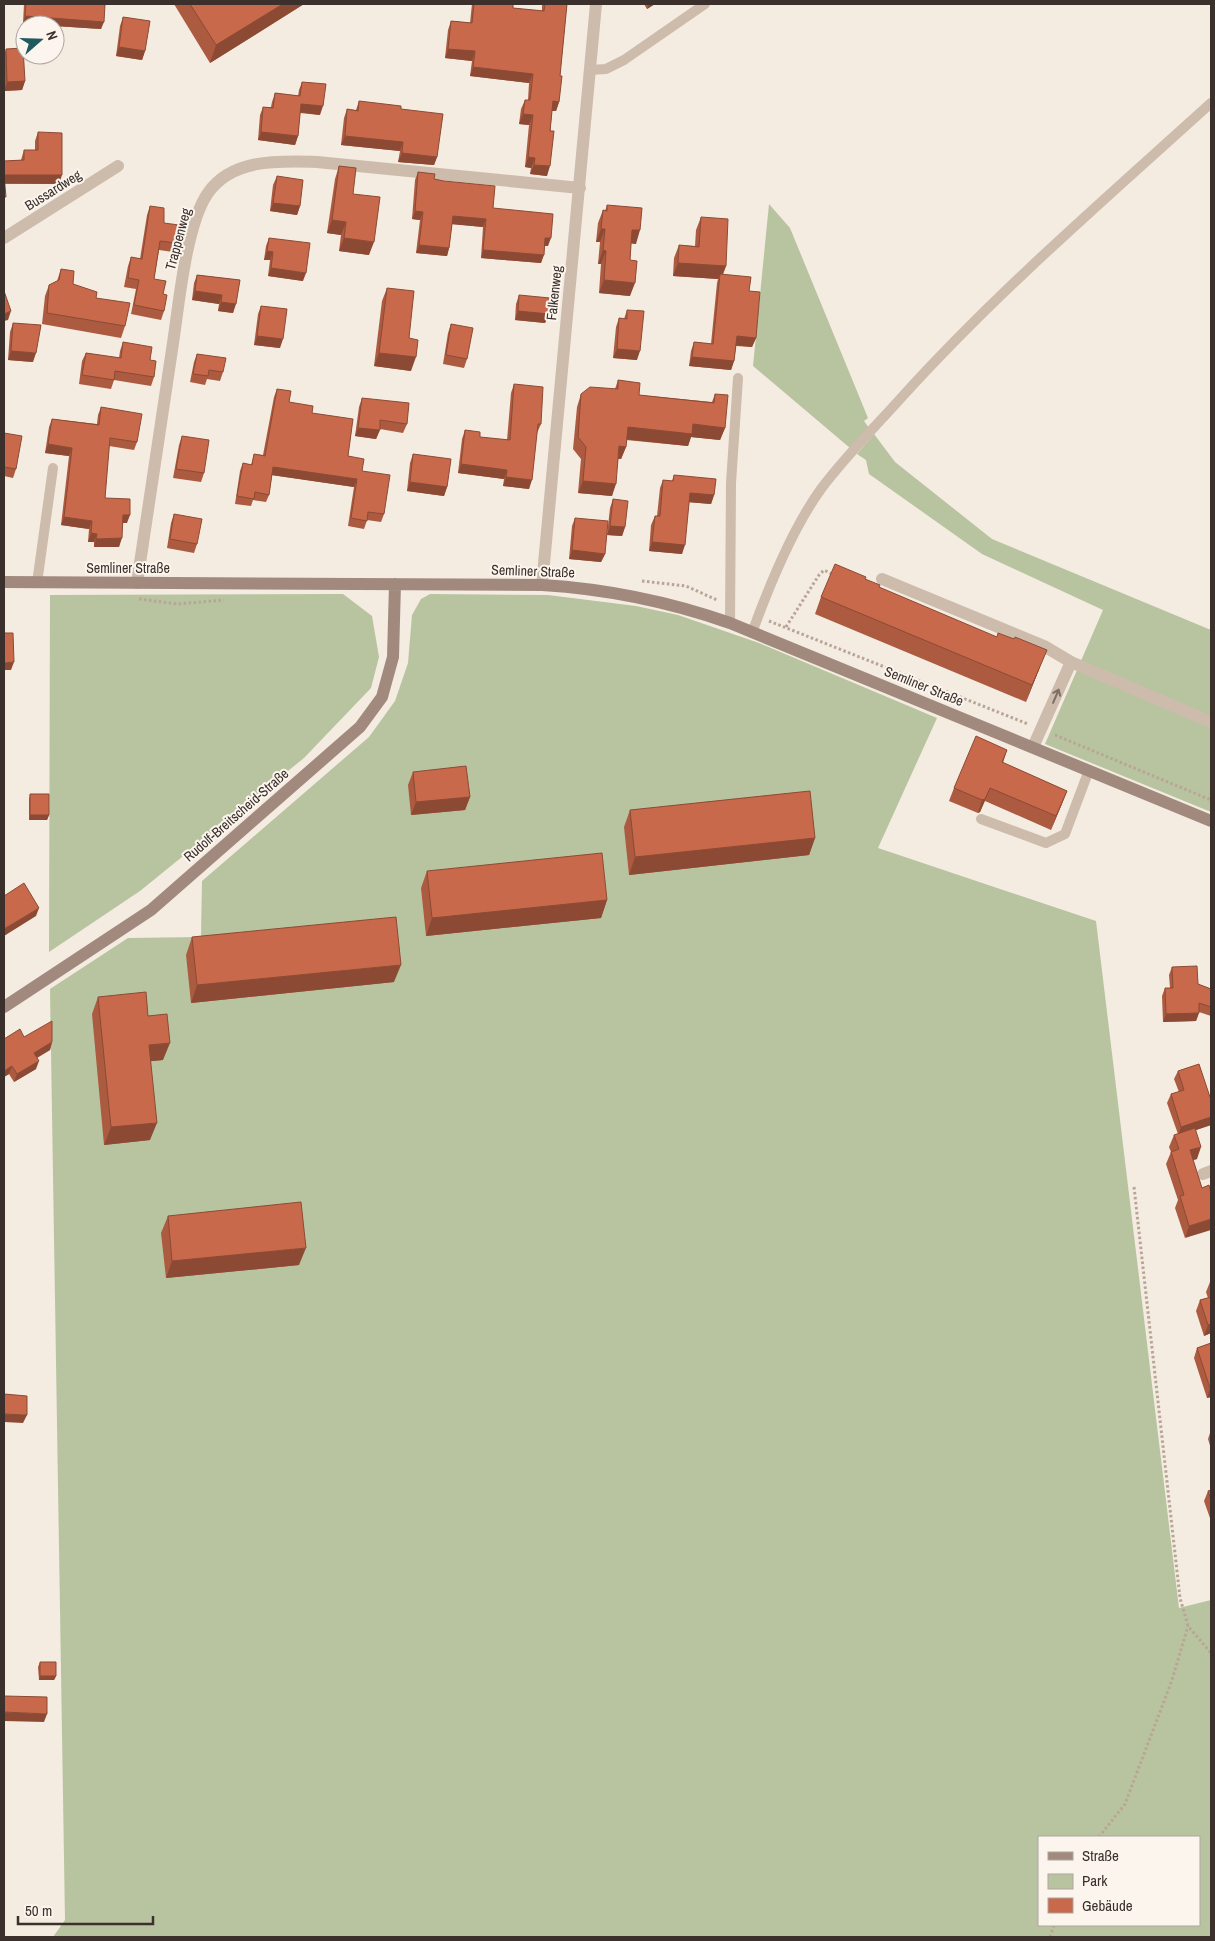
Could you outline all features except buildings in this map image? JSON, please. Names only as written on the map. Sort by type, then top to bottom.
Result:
[{"type":"street","name":"Falkenweg","points":[[542,585],[596,4]]},
{"type":"street","name":"Trappenweg","points":[[137,583],[182,280],[196,220],[208,192],[225,177],[252,165],[275,161],[308,162],[580,188]]},
{"type":"street","name":"Bussardweg","points":[[4,238],[118,166]]},
{"type":"street","points":[[882,579],[1044,646],[1071,662],[1211,722]]},
{"type":"street","name":"Semliner Straße","points":[[4,582],[542,585],[588,588],[637,596],[680,606],[730,623],[1211,821]]},
{"type":"street","name":"Rudolf-Breitscheid-Straße","points":[[4,1006],[151,910],[360,727],[382,698],[393,657],[395,584]]},
{"type":"street","points":[[1033,747],[1071,662]]},
{"type":"lane","points":[[590,70],[606,69],[624,60],[705,4]]},
{"type":"lane","points":[[752,633],[792,539],[821,490],[870,431],[955,338],[1211,103]]},
{"type":"lane","points":[[730,623],[731,483],[738,378]]},
{"type":"lane","points":[[37,583],[53,468]]},
{"type":"lane","points":[[982,819],[1046,843],[1065,834],[1089,770]]},
{"type":"path","points":[[786,627],[824,570],[842,578]]},
{"type":"path","points":[[1134,1187],[1180,1598],[1188,1626],[1211,1653]]},
{"type":"path","points":[[1100,1836],[1125,1804],[1172,1680],[1188,1626]]},
{"type":"green space","points":[[769,204],[790,228],[868,418],[864,421],[869,428],[850,448],[753,366]]},
{"type":"green space","points":[[874,434],[895,462],[992,539],[1211,630],[1211,812],[1045,744],[1103,610],[982,554],[869,474],[866,460],[857,454]]},
{"type":"green space","points":[[343,594],[372,616],[379,657],[371,688],[304,758],[140,891],[49,952],[50,595]]},
{"type":"green space","points":[[430,594],[548,595],[636,606],[678,615],[759,643],[937,718],[878,848],[1096,921],[1179,1608],[1211,1600],[1211,1937],[53,1937],[65,1920],[50,989],[128,938],[201,937],[202,881],[369,737],[395,701],[408,663],[412,615],[421,599]]}]
